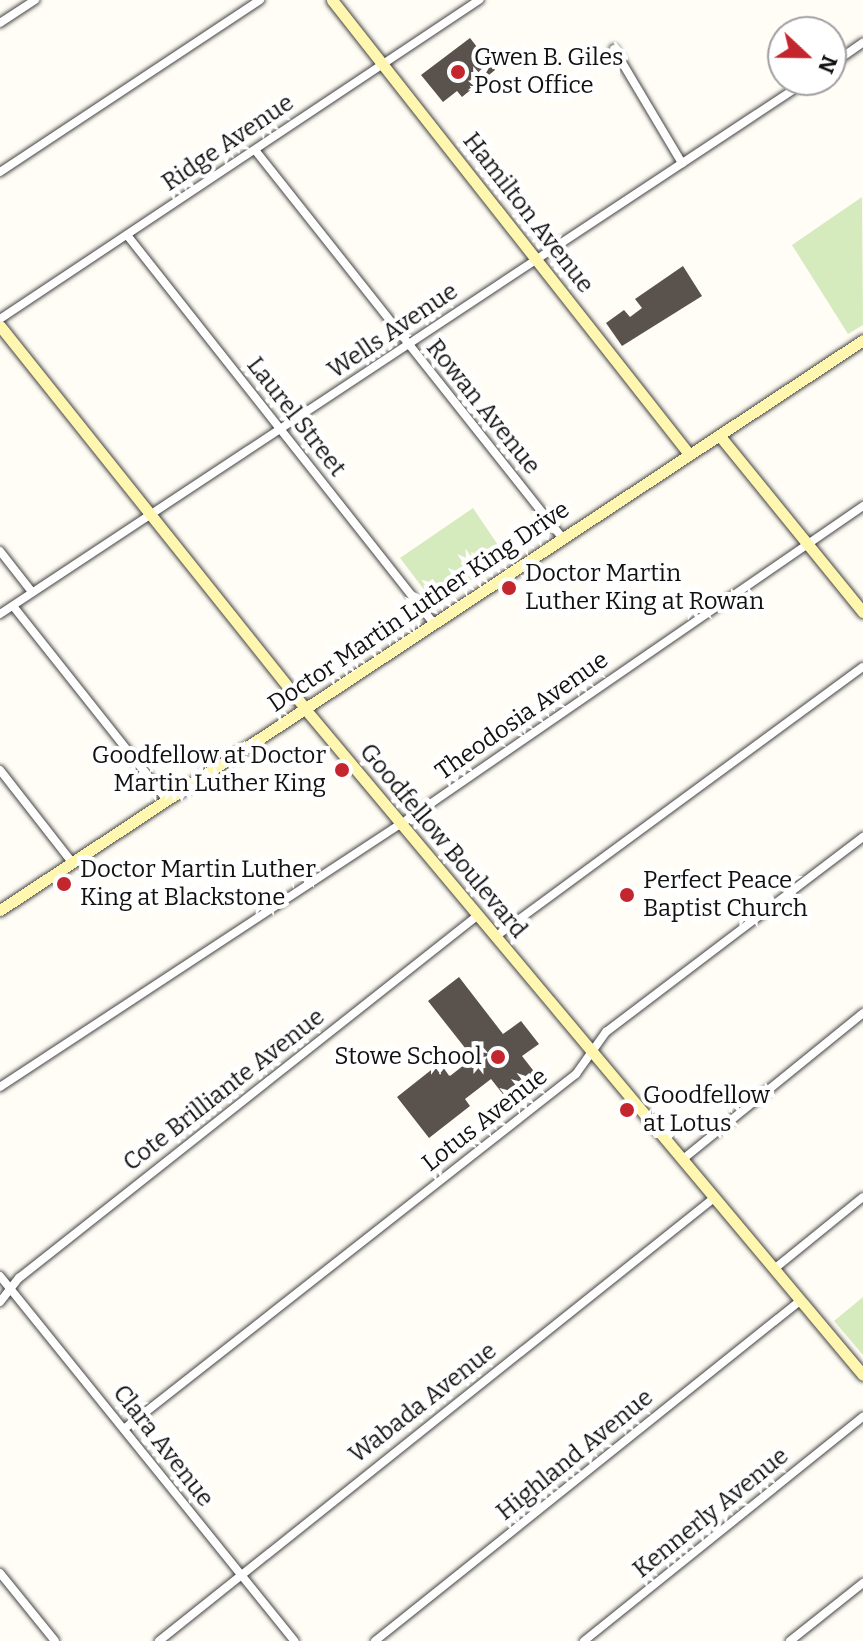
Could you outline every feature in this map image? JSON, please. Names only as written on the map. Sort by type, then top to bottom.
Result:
[{"type":"main road","name":"Hamilton Avenue","points":[[332,0],[689,454]]},
{"type":"main road","name":"Goodfellow Boulevard","points":[[0,326],[306,710],[863,1375]]},
{"type":"main road","name":"Doctor Martin Luther King Drive","points":[[0,910],[863,340]]},
{"type":"main road","points":[[719,435],[863,612]]},
{"type":"street","points":[[0,23],[35,0]]},
{"type":"street","points":[[0,172],[260,0]]},
{"type":"street","name":"Ridge Avenue","points":[[0,319],[479,0]]},
{"type":"street","points":[[614,49],[682,163]]},
{"type":"street","name":"Wells Avenue","points":[[0,614],[784,96]]},
{"type":"street","name":"Rowan Avenue","points":[[255,150],[562,537]]},
{"type":"street","name":"Laurel Street","points":[[127,235],[434,624]]},
{"type":"street","name":"Theodosia Avenue","points":[[0,1087],[401,824],[863,506]]},
{"type":"street","points":[[0,551],[32,592]]},
{"type":"street","points":[[13,606],[167,800]]},
{"type":"street","points":[[495,937],[863,667]]},
{"type":"street","points":[[0,770],[72,862]]},
{"type":"street","name":"Lotus Avenue","points":[[124,1429],[576,1074],[592,1049],[863,837]]},
{"type":"street","name":"Cote Brilliante Avenue","points":[[0,1302],[10,1288],[477,916]]},
{"type":"street","points":[[683,1159],[863,1013]]},
{"type":"street","points":[[774,1269],[863,1197]]},
{"type":"street","name":"Wabada Avenue","points":[[159,1641],[239,1574],[714,1198]]},
{"type":"street","name":"Clara Avenue","points":[[0,1276],[294,1641]]},
{"type":"street","name":"Highland Avenue","points":[[375,1641],[801,1300]]},
{"type":"street","name":"Kennerly Avenue","points":[[584,1641],[863,1417]]},
{"type":"street","points":[[0,1573],[55,1641]]},
{"type":"street","points":[[790,1641],[863,1583]]},
{"type":"green space","points":[[862,197],[863,325],[848,334],[792,245]]},
{"type":"green space","points":[[473,508],[506,557],[435,604],[400,558]]},
{"type":"green space","points":[[863,1297],[863,1355],[834,1321]]},
{"type":"building","name":"Gwen B. Giles Post Office","points":[[470,38],[495,70],[462,97],[457,91],[443,102],[421,75]]},
{"type":"building","points":[[683,266],[702,296],[622,346],[606,323],[624,310],[630,317],[642,308],[635,299]]},
{"type":"building","name":"Stowe School","points":[[459,977],[503,1034],[521,1021],[539,1044],[522,1056],[536,1074],[506,1098],[491,1079],[465,1099],[470,1106],[429,1138],[397,1097],[440,1063],[450,1076],[473,1058],[428,1001]]},
{"type":"place","name":"Gwen B. Giles Post Office","points":[[458,72]]},
{"type":"place","name":"Doctor Martin Luther King at Rowan","points":[[509,588]]},
{"type":"place","name":"Goodfellow at Doctor Martin Luther King","points":[[342,770]]},
{"type":"place","name":"Doctor Martin Luther King at Blackstone","points":[[64,884]]},
{"type":"place","name":"Perfect Peace Baptist Church","points":[[627,895]]},
{"type":"place","name":"Stowe School","points":[[498,1057]]},
{"type":"place","name":"Goodfellow at Lotus","points":[[627,1110]]}]
